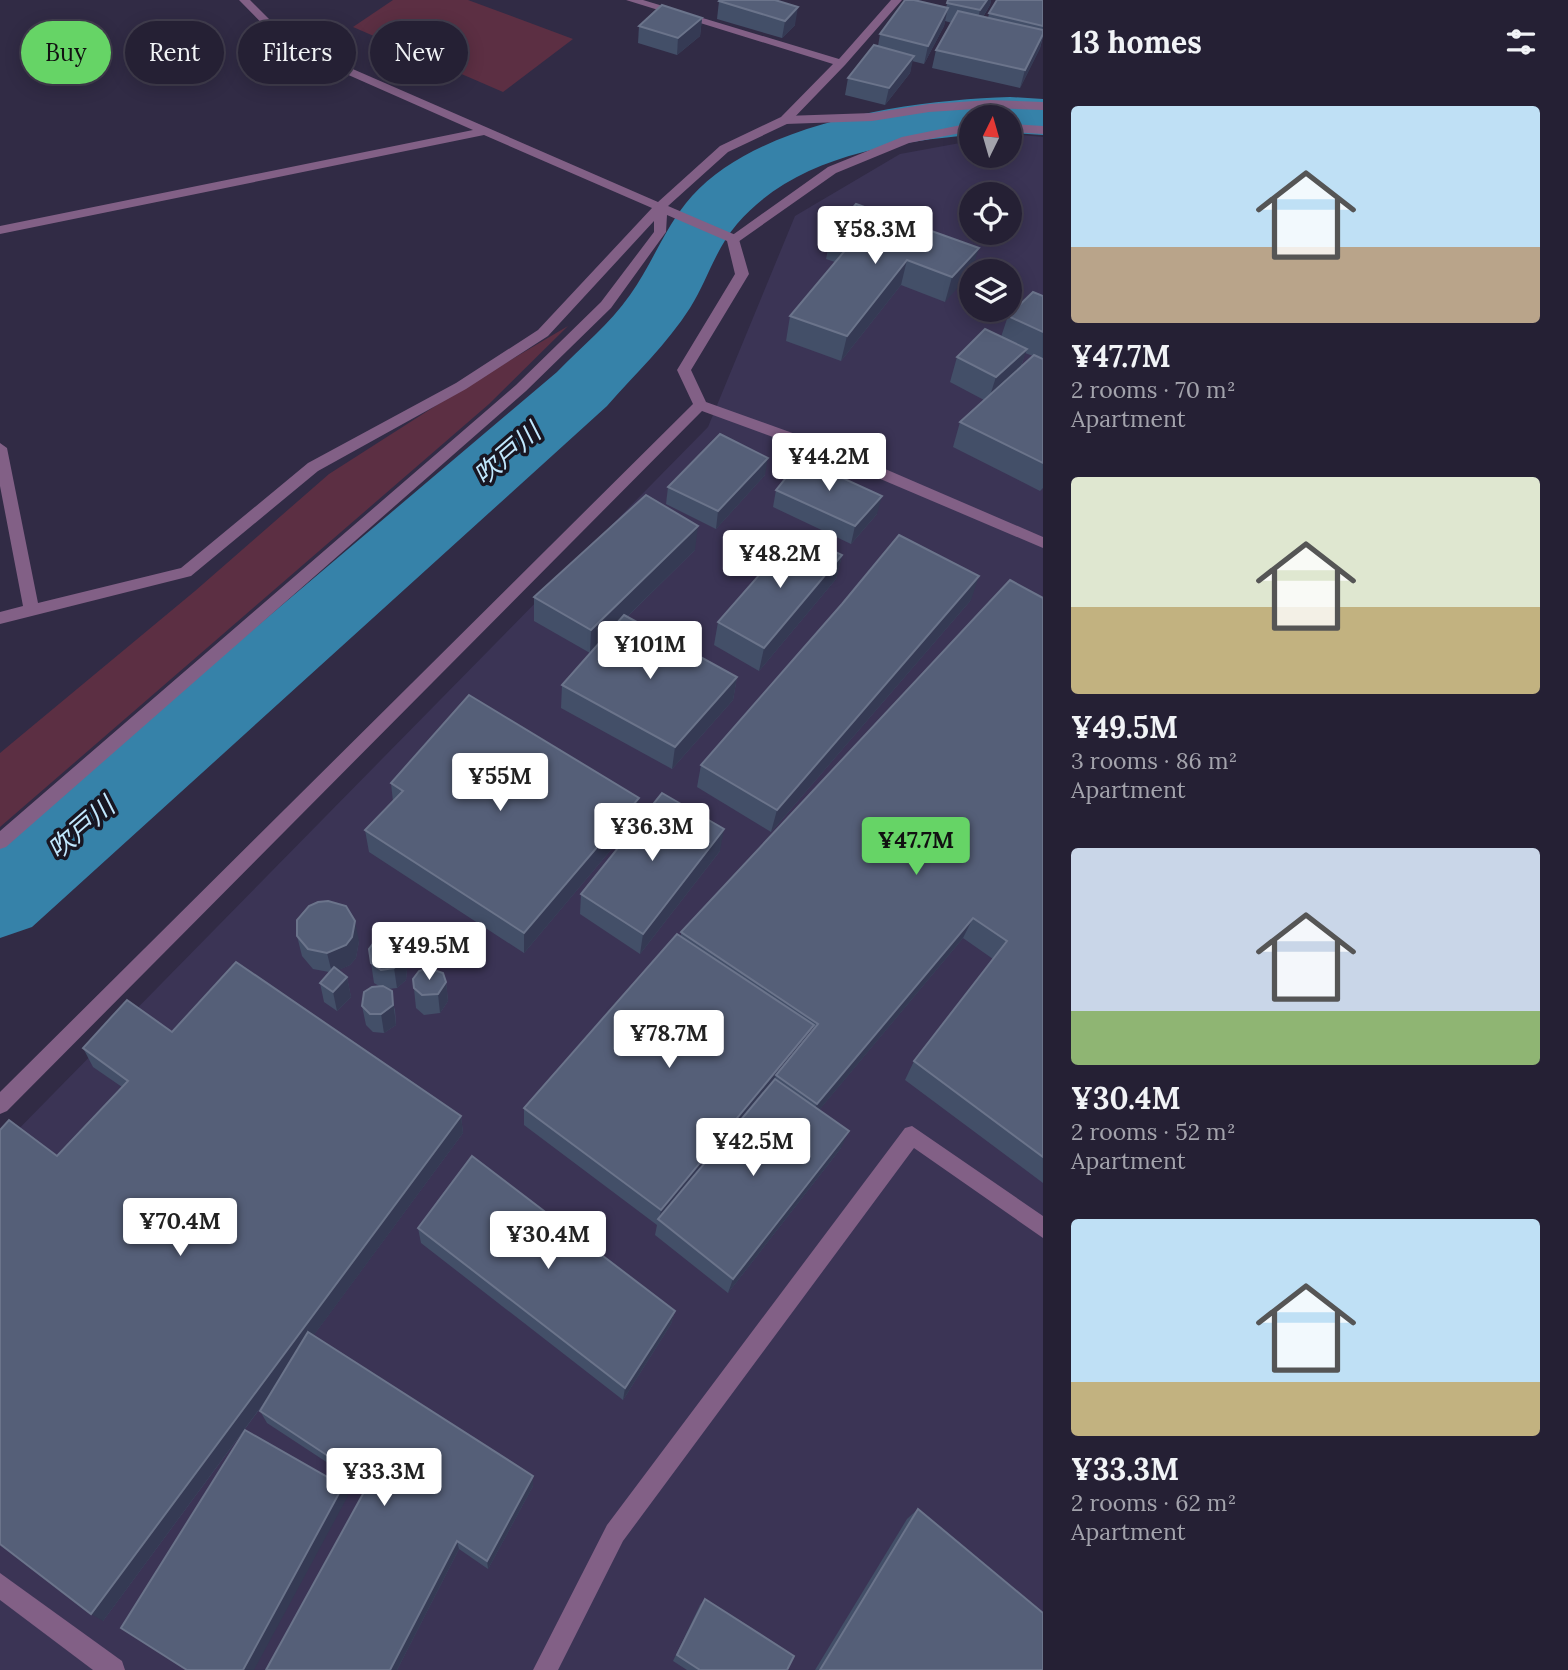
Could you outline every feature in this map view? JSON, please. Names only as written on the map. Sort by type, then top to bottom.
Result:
[{"type":"street","points":[[244,0],[289,45],[733,239]]},
{"type":"street","points":[[631,0],[841,64]]},
{"type":"street","points":[[0,618],[186,572],[313,467],[461,386],[543,333],[660,206],[724,149],[785,120],[841,64],[897,0]]},
{"type":"street","points":[[785,120],[872,117],[929,108],[990,104],[1043,106]]},
{"type":"street","points":[[733,239],[832,170],[906,140],[959,129]]},
{"type":"street","points":[[1022,129],[1043,130]]},
{"type":"street","points":[[0,229],[484,131]]},
{"type":"street","points":[[0,842],[521,388],[606,305],[660,232],[660,206]]},
{"type":"street","points":[[733,239],[742,274],[684,370],[700,405],[843,457],[1043,543]]},
{"type":"street","points":[[0,1105],[700,405]]},
{"type":"street","points":[[0,448],[32,611]]},
{"type":"street","points":[[545,1670],[615,1533],[912,1135],[1043,1228]]},
{"type":"street","points":[[0,1585],[113,1670]]},
{"type":"shaded area","points":[[393,0],[468,0],[573,39],[503,92],[468,77],[468,21],[370,21],[370,34],[356,28],[356,25]]},
{"type":"shaded area","points":[[1022,135],[1043,137],[1043,1670],[0,1670],[0,1148],[708,427],[795,216],[900,154],[959,143],[959,168],[1022,168]]},
{"type":"shaded area","points":[[568,326],[489,404],[0,827],[0,753],[195,591],[329,474],[465,387]]},
{"type":"building","points":[[720,0],[775,0],[798,7],[785,21]]},
{"type":"building","points":[[905,0],[948,8],[928,46],[880,34]]},
{"type":"building","points":[[948,0],[987,0],[980,10],[947,3]]},
{"type":"building","points":[[997,0],[1043,0],[1043,26],[989,13]]},
{"type":"building","points":[[662,5],[702,18],[678,38],[639,26]]},
{"type":"building","points":[[958,11],[1043,30],[1025,70],[936,50]]},
{"type":"building","points":[[874,45],[914,56],[889,88],[848,78]]},
{"type":"building","points":[[856,204],[959,241],[959,245],[979,248],[969,259],[959,259],[959,269],[952,277],[907,260],[847,336],[790,316],[853,241],[831,234]]},
{"type":"building","points":[[1033,292],[1043,296],[1043,332],[1021,322],[1022,303]]},
{"type":"building","points":[[985,329],[1027,349],[996,377],[957,357]]},
{"type":"building","points":[[1034,355],[1043,359],[1043,463],[960,422]]},
{"type":"building","points":[[720,434],[768,458],[718,511],[668,487]]},
{"type":"building","points":[[801,459],[882,496],[855,526],[776,490]]},
{"type":"building","points":[[646,495],[698,526],[591,630],[534,597]]},
{"type":"building","points":[[796,533],[842,555],[764,648],[718,622]]},
{"type":"building","points":[[899,535],[979,576],[777,810],[701,765],[842,604]]},
{"type":"building","points":[[1010,580],[1043,598],[1043,1157],[914,1061],[1007,941],[973,918],[817,1104],[776,1075],[818,1024],[681,932]]},
{"type":"building","points":[[624,615],[737,677],[675,747],[562,685]]},
{"type":"building","points":[[469,695],[639,798],[524,933],[365,830],[403,791],[391,783]]},
{"type":"building","points":[[662,793],[724,829],[643,934],[581,894]]},
{"type":"building","points":[[328,901],[346,906],[355,921],[352,937],[346,945],[327,953],[308,949],[297,936],[297,920],[309,906]]},
{"type":"building","points":[[677,934],[814,1025],[661,1210],[524,1108]]},
{"type":"building","points":[[392,938],[405,949],[403,960],[394,968],[381,970],[371,963],[369,949],[375,941]]},
{"type":"building","points":[[236,962],[461,1116],[91,1614],[0,1544],[0,1130],[9,1120],[57,1156],[128,1081],[83,1048],[127,1000],[172,1032]]},
{"type":"building","points":[[334,967],[347,977],[333,992],[320,983]]},
{"type":"building","points":[[428,968],[443,973],[446,982],[438,994],[422,995],[414,988],[413,979],[419,971]]},
{"type":"building","points":[[383,986],[392,991],[393,1005],[381,1014],[370,1014],[362,1006],[364,992],[372,987]]},
{"type":"building","points":[[775,1079],[849,1131],[733,1279],[658,1219]]},
{"type":"building","points":[[472,1156],[675,1311],[625,1388],[418,1228]]},
{"type":"building","points":[[308,1332],[533,1476],[487,1561],[457,1541],[390,1670],[266,1670],[369,1483],[260,1411]]},
{"type":"building","points":[[245,1430],[343,1486],[243,1670],[187,1670],[121,1628]]},
{"type":"building","points":[[918,1509],[1043,1613],[1043,1670],[820,1670]]},
{"type":"building","points":[[705,1599],[794,1656],[787,1670],[700,1670],[677,1655]]},
{"type":"waterway","name":"吹戸川","points":[[0,899],[582,389],[654,311],[705,222],[719,205],[747,181],[762,170],[798,154],[832,142],[902,125],[975,116],[1043,117]]}]
